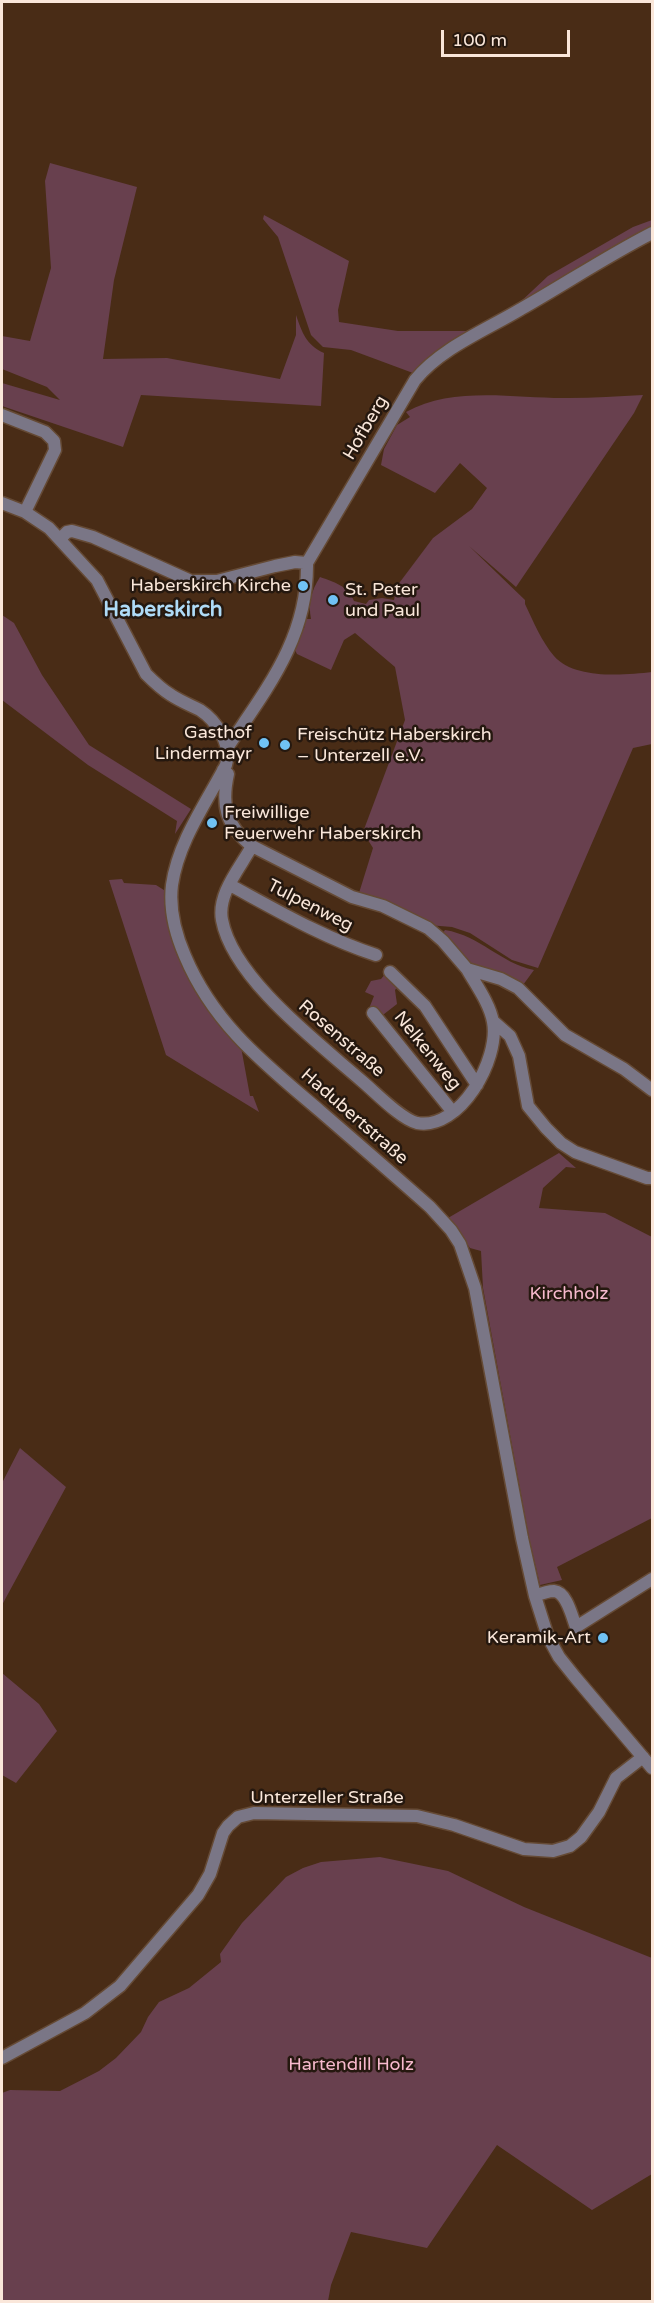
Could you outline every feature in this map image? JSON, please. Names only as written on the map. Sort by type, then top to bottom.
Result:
[{"type":"street","name":"Hofberg","points":[[307,563],[414,380],[422,371],[449,351],[620,249],[652,233]]},
{"type":"street","points":[[2,415],[45,432],[54,441],[55,450],[25,512]]},
{"type":"street","points":[[2,503],[25,512],[41,522],[60,539],[97,580],[146,674],[171,696],[202,711],[216,725],[227,748],[265,693],[287,654],[302,617],[308,585],[307,563],[295,562],[275,566],[217,581],[191,581],[93,537],[72,531],[67,532],[60,539]]},
{"type":"street","name":"Hadubertstraße","points":[[227,748],[227,760],[223,771],[189,835],[178,862],[172,897],[172,916],[177,937],[192,974],[208,1001],[244,1045],[430,1207],[451,1230],[460,1244],[475,1288],[522,1538],[535,1596],[548,1636],[559,1657],[652,1768]]},
{"type":"street","name":"Rosenstraße","points":[[223,771],[228,774],[225,804],[238,836],[252,846],[352,897],[383,906],[422,924],[440,937],[467,969],[493,1021],[510,1036],[519,1056],[528,1106],[561,1143],[589,1158],[652,1178]]},
{"type":"street","name":"Rosenstraße","points":[[252,846],[222,899],[221,912],[224,929],[232,946],[251,975],[295,1024],[411,1120],[425,1123],[441,1119],[452,1111],[477,1084],[492,1053],[493,1021]]},
{"type":"street","name":"Tulpenweg","points":[[230,885],[325,935],[376,955]]},
{"type":"street","points":[[467,969],[501,979],[518,988],[565,1035],[624,1070],[652,1090]]},
{"type":"street","points":[[390,972],[425,1006],[477,1084]]},
{"type":"street","name":"Nelkenweg","points":[[373,1014],[452,1111]]},
{"type":"street","points":[[535,1596],[553,1591],[559,1593],[576,1627],[652,1579]]},
{"type":"street","name":"Unterzeller Straße","points":[[2,2058],[86,2013],[120,1986],[198,1895],[210,1874],[223,1833],[238,1817],[254,1813],[417,1816],[454,1825],[524,1849],[553,1851],[570,1846],[588,1831],[616,1778],[643,1757]]},
{"type":"green space","points":[[50,163],[137,187],[114,280],[103,359],[167,358],[280,379],[296,335],[296,315],[309,342],[324,353],[321,406],[141,395],[123,447],[2,406],[2,383],[60,400],[47,387],[2,369],[2,336],[30,341],[51,268],[45,181]]},
{"type":"green space","points":[[264,215],[349,261],[338,310],[339,322],[398,331],[475,331],[448,346],[413,373],[351,350],[323,347],[311,335],[278,237],[263,219]]},
{"type":"green space","points":[[652,220],[652,230],[516,306],[548,276],[633,227]]},
{"type":"green space","points":[[643,395],[634,413],[516,587],[469,546],[525,600],[538,631],[554,656],[563,664],[574,669],[601,674],[652,672],[652,744],[633,748],[538,968],[512,960],[470,933],[452,927],[428,925],[359,893],[373,848],[363,832],[405,720],[395,667],[355,633],[344,640],[331,670],[297,654],[294,648],[305,626],[305,619],[311,619],[311,598],[320,577],[344,588],[354,601],[366,604],[369,600],[382,598],[394,600],[397,586],[433,538],[472,509],[487,488],[460,463],[435,493],[381,465],[384,449],[397,425],[410,417],[406,412],[425,404],[465,396],[569,398]]},
{"type":"green space","points":[[2,615],[14,623],[42,675],[89,745],[191,809],[175,834],[177,821],[88,765],[2,700]]},
{"type":"green space","points":[[122,879],[124,883],[156,885],[167,892],[175,939],[241,1047],[250,1096],[253,1096],[259,1112],[166,1055],[109,880]]},
{"type":"green space","points":[[445,930],[458,933],[511,962],[534,970],[523,985],[472,966],[442,934]]},
{"type":"green space","points":[[386,973],[401,983],[395,990],[397,1004],[379,1018],[370,1006],[374,996],[365,992],[371,981],[381,979]]},
{"type":"green space","name":"Kirchholz","points":[[559,1153],[576,1168],[566,1167],[543,1188],[539,1208],[605,1213],[652,1237],[652,1518],[557,1567],[562,1580],[540,1585],[529,1538],[483,1288],[481,1251],[470,1248],[448,1218]]},
{"type":"green space","points":[[20,1448],[66,1487],[2,1605],[2,1483]]},
{"type":"green space","points":[[2,1673],[39,1704],[57,1731],[16,1783],[2,1775]]},
{"type":"green space","name":"Hartendill Holz","points":[[380,1857],[448,1871],[524,1907],[652,1958],[652,2174],[592,2210],[497,2145],[427,2248],[351,2232],[331,2285],[328,2301],[2,2301],[2,2093],[10,2090],[60,2091],[99,2071],[116,2058],[141,2032],[159,2002],[189,1988],[221,1962],[220,1954],[242,1923],[286,1877],[321,1862]]},
{"type":"place","name":"Haberskirch Kirche","points":[[303,586]]},
{"type":"place","name":"St. Peter und Paul","points":[[333,600]]},
{"type":"place","name":"Gasthof Lindermayr","points":[[264,743]]},
{"type":"place","name":"Freischütz Haberskirch – Unterzell e.V.","points":[[285,745]]},
{"type":"place","name":"Freiwillige Feuerwehr Haberskirch","points":[[212,823]]},
{"type":"place","name":"Keramik-Art","points":[[603,1638]]},
{"type":"district","name":"Haberskirch","points":[[163,610]]}]
